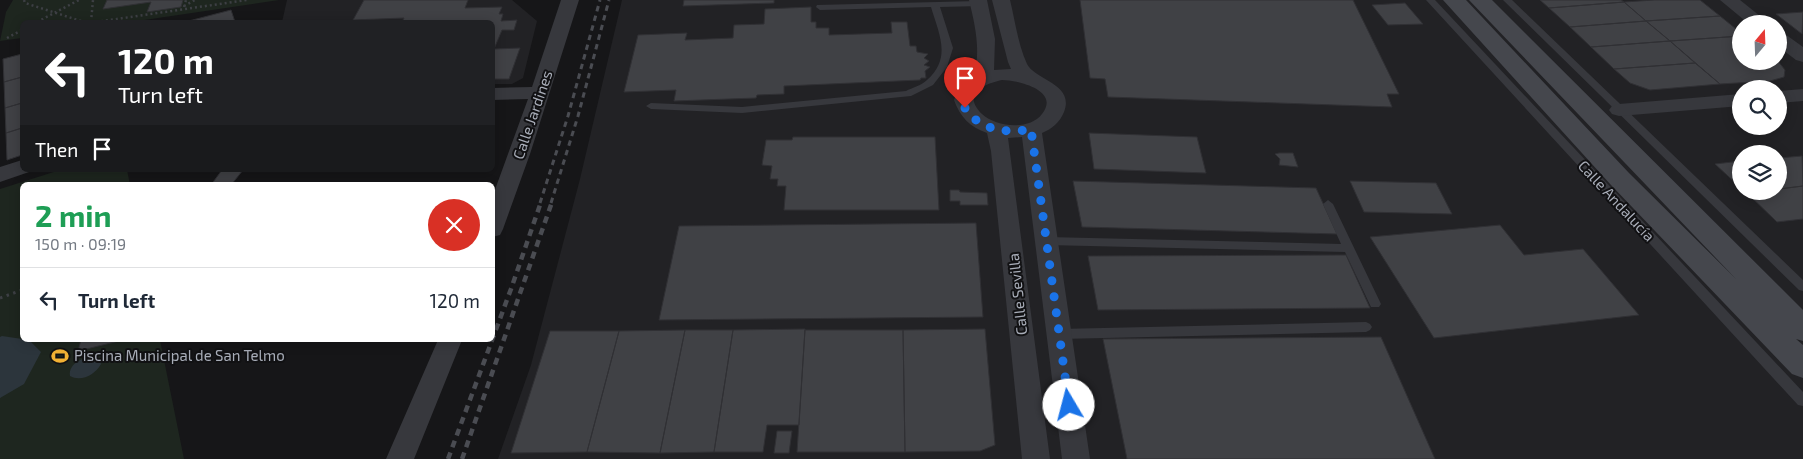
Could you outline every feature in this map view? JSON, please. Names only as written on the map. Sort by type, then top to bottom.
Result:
[{"type":"main road","name":"Calle Andalucía","points":[[1454,0],[1620,179],[1803,365]]},
{"type":"main road","points":[[1480,0],[1803,329]]},
{"type":"street","name":"Calle Jardines","points":[[495,220],[540,93],[570,0]]},
{"type":"street","points":[[1001,0],[1017,62],[1025,77]]},
{"type":"street","points":[[1729,0],[1748,15]]},
{"type":"street","points":[[978,2],[988,49],[987,65],[983,78]]},
{"type":"street","points":[[1788,45],[1803,56]]},
{"type":"street","points":[[1005,74],[1025,77],[1047,87],[1052,93],[1056,105],[1055,112],[1048,121],[1031,129],[1009,131],[996,129],[976,121],[969,114],[964,103],[964,94],[968,88],[983,78],[1005,74]]},
{"type":"street","points":[[495,94],[540,93]]},
{"type":"street","points":[[1787,96],[1803,95]]},
{"type":"street","points":[[1619,110],[1732,101]]},
{"type":"street","name":"Calle Sevilla","points":[[996,129],[1001,152],[1036,459]]},
{"type":"street","points":[[1031,129],[1076,459]]},
{"type":"street","points":[[0,175],[20,168]]},
{"type":"street","points":[[400,459],[449,342]]},
{"type":"lane","name":"Calle Andalucía","points":[[1430,0],[1803,401]]},
{"type":"lane","points":[[1507,0],[1803,287]]},
{"type":"lane","points":[[820,8],[978,2]]},
{"type":"lane","points":[[651,106],[742,110],[908,94],[930,83],[942,67],[946,57],[948,48],[935,5]]},
{"type":"lane","points":[[1328,204],[1375,304]]},
{"type":"lane","points":[[1047,241],[1349,248]]},
{"type":"lane","points":[[1059,334],[1366,327]]},
{"type":"path","points":[[24,0],[26,3],[78,20]]},
{"type":"path","points":[[41,20],[78,0]]},
{"type":"path","points":[[91,20],[93,0]]},
{"type":"path","points":[[183,8],[186,0]]},
{"type":"path","points":[[183,8],[195,0]]},
{"type":"path","points":[[108,20],[247,0]]},
{"type":"path","points":[[7,38],[20,31]]},
{"type":"path","points":[[0,298],[20,291]]},
{"type":"shaded area","points":[[13,0],[279,0],[144,20],[20,20],[20,38],[0,41],[6,12]]},
{"type":"shaded area","points":[[287,0],[512,0],[537,21],[523,78],[512,84],[495,84],[495,20],[282,20]]},
{"type":"shaded area","points":[[622,0],[1803,0],[1803,459],[498,459],[531,365],[580,179]]},
{"type":"shaded area","points":[[54,172],[127,172],[129,182],[22,182]]},
{"type":"shaded area","points":[[20,183],[20,342],[160,342],[184,459],[0,459],[0,189]]},
{"type":"shaded area","points":[[0,337],[20,339],[20,342],[31,342],[41,352],[24,384],[0,398]]},
{"type":"shaded area","points":[[96,356],[101,364],[95,371],[83,378],[70,376],[70,371],[74,364],[87,357]]},
{"type":"building","points":[[107,0],[183,0],[181,7],[147,12],[151,2],[103,9]]},
{"type":"building","points":[[364,0],[468,0],[465,8],[502,7],[499,14],[503,14],[501,21],[517,20],[514,30],[502,30],[495,47],[495,20],[403,20],[404,18],[353,20]]},
{"type":"building","points":[[684,0],[774,0],[774,3],[683,6]]},
{"type":"building","points":[[1080,0],[1353,0],[1399,94],[1387,94],[1392,107],[1108,97],[1105,79],[1090,78]]},
{"type":"building","points":[[1540,0],[1621,0],[1624,2],[1549,8]]},
{"type":"building","points":[[1700,0],[1720,16],[1646,21],[1624,2]]},
{"type":"building","points":[[1624,2],[1646,21],[1570,27],[1549,8]]},
{"type":"building","points":[[1405,3],[1423,24],[1388,25],[1372,5]]},
{"type":"building","points":[[811,7],[811,22],[816,22],[816,28],[829,28],[829,35],[892,33],[891,22],[907,22],[910,46],[916,46],[917,52],[928,54],[924,58],[929,61],[924,65],[930,67],[925,71],[926,78],[921,78],[920,80],[784,86],[784,94],[757,95],[756,98],[674,101],[676,90],[624,92],[638,35],[687,33],[685,40],[733,38],[734,25],[764,24],[765,9]]},
{"type":"building","points":[[231,10],[234,20],[193,20]]},
{"type":"building","points":[[1803,12],[1802,34],[1788,23],[1788,15],[1776,14]]},
{"type":"building","points":[[1720,16],[1732,26],[1732,37],[1670,41],[1646,21]]},
{"type":"building","points":[[1646,21],[1670,41],[1591,47],[1570,27]]},
{"type":"building","points":[[1732,37],[1732,70],[1785,70],[1784,77],[1774,80],[1732,80],[1732,83],[1720,84],[1670,41]]},
{"type":"building","points":[[1670,41],[1695,63],[1614,69],[1591,47]]},
{"type":"building","points":[[520,48],[509,79],[495,79],[495,49]]},
{"type":"building","points":[[20,55],[20,78],[4,82],[3,59]]},
{"type":"building","points":[[1695,63],[1720,84],[1650,90],[1630,83],[1614,69]]},
{"type":"building","points":[[20,78],[20,104],[5,108],[4,82]]},
{"type":"building","points":[[20,104],[20,129],[6,133],[5,108]]},
{"type":"building","points":[[20,129],[20,156],[7,160],[6,133]]},
{"type":"building","points":[[1089,133],[1197,137],[1206,173],[1094,169]]},
{"type":"building","points":[[793,137],[935,137],[939,210],[784,210],[786,186],[777,186],[778,179],[770,179],[772,166],[762,165],[766,140],[792,140]]},
{"type":"building","points":[[1293,153],[1298,167],[1279,165],[1280,159],[1275,154]]},
{"type":"building","points":[[1802,156],[1803,186],[1787,188],[1787,157]]},
{"type":"building","points":[[1732,162],[1732,180],[1715,164]]},
{"type":"building","points":[[221,172],[241,172],[233,182],[213,182]]},
{"type":"building","points":[[1073,181],[1316,188],[1337,234],[1082,227]]},
{"type":"building","points":[[1350,181],[1436,183],[1452,214],[1364,212]]},
{"type":"building","points":[[1803,186],[1803,219],[1777,222],[1754,200],[1787,200],[1787,188]]},
{"type":"building","points":[[950,190],[987,193],[988,205],[960,205],[960,201],[950,201]]},
{"type":"building","points":[[976,223],[983,317],[659,320],[679,226]]},
{"type":"building","points":[[1500,225],[1524,255],[1583,249],[1639,315],[1434,338],[1370,237]]},
{"type":"building","points":[[1346,255],[1370,308],[1098,310],[1088,256]]},
{"type":"building","points":[[805,329],[799,425],[767,425],[763,452],[714,452],[733,330]]},
{"type":"building","points":[[985,329],[995,445],[980,451],[905,452],[903,330]]},
{"type":"building","points":[[685,330],[660,453],[587,452],[619,331]]},
{"type":"building","points":[[685,330],[733,330],[714,452],[660,453]]},
{"type":"building","points":[[805,330],[903,330],[905,452],[797,452]]},
{"type":"building","points":[[550,331],[619,331],[587,452],[511,453]]},
{"type":"building","points":[[1381,337],[1435,459],[1127,459],[1103,339]]},
{"type":"building","points":[[80,342],[115,342],[78,351]]},
{"type":"building","points":[[777,431],[792,431],[789,453],[774,453]]},
{"type":"railway","points":[[540,203],[568,116],[600,0]]},
{"type":"railway","points":[[551,203],[578,116],[609,0]]},
{"type":"railway","points":[[495,332],[541,202]]},
{"type":"railway","points":[[462,459],[552,202]]},
{"type":"railway","points":[[448,459],[491,342]]},
{"type":"place","name":"Piscina Municipal de San Telmo","points":[[60,356]]},
{"type":"route","points":[[965,108],[976,121],[996,129],[1024,131],[1031,129],[1069,405]]}]
